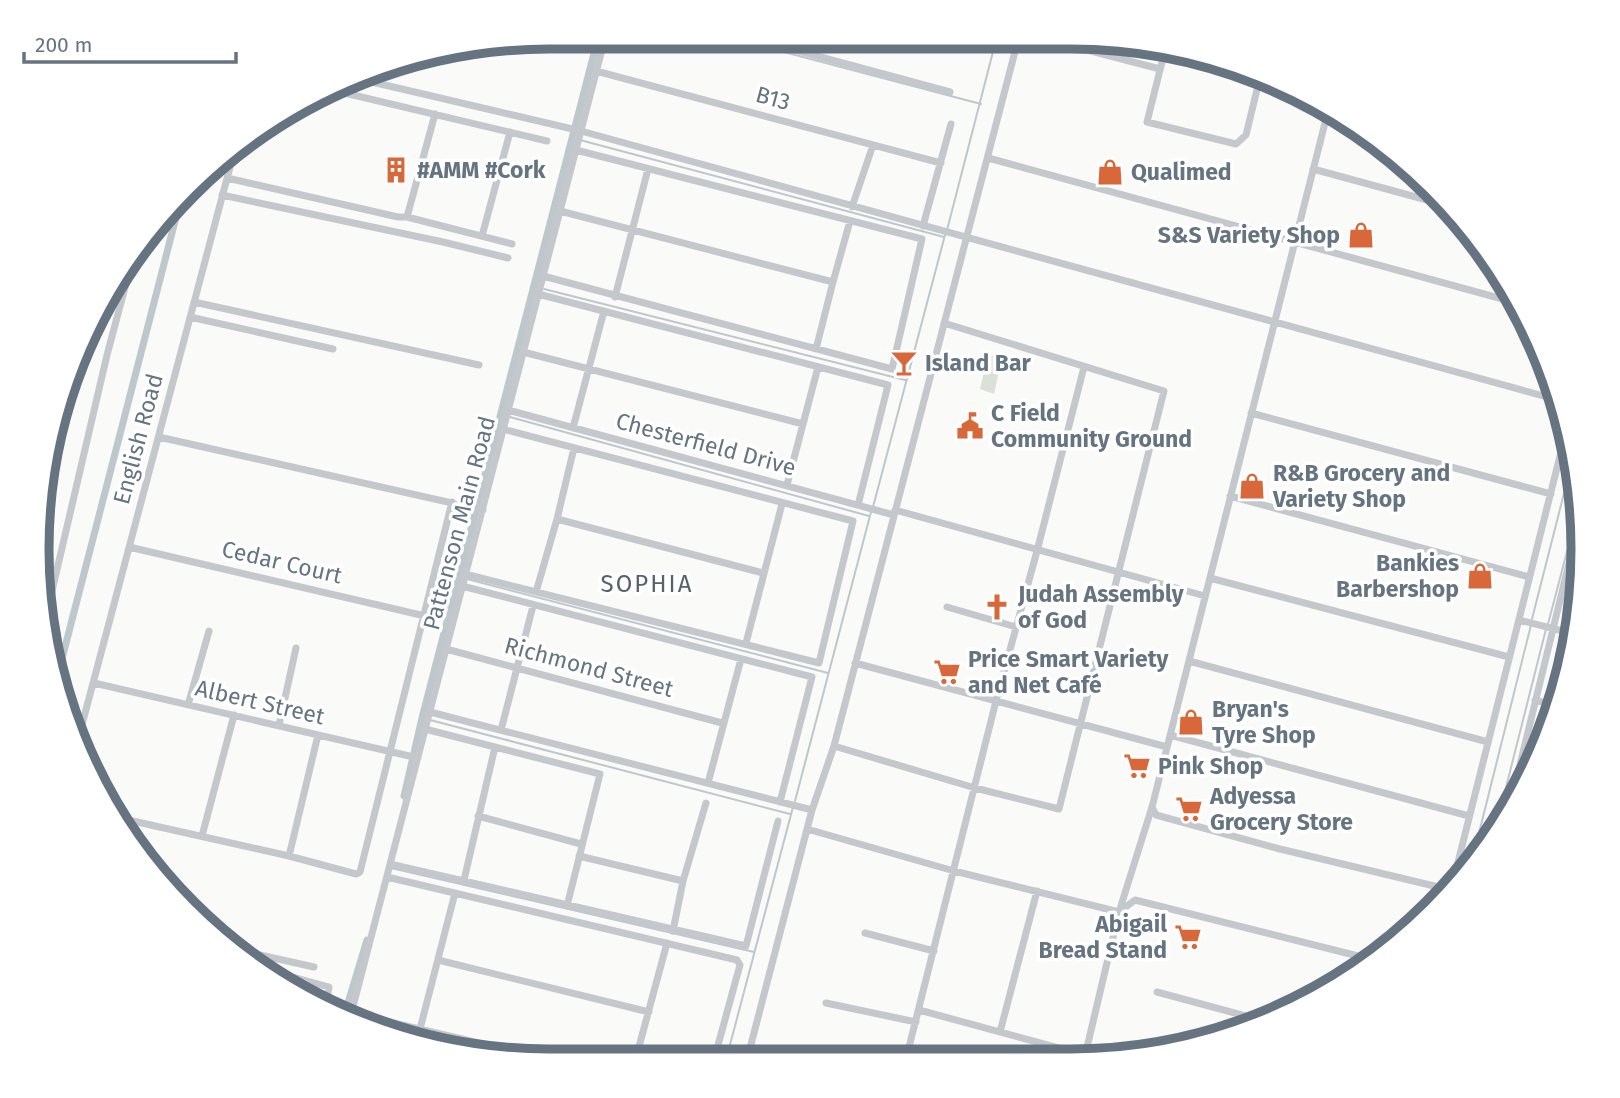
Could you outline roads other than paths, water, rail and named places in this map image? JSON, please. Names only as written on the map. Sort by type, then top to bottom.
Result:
[{"type":"street","name":"Pattenson Main Road","points":[[353,1009],[389,869],[413,756],[430,712],[480,509],[560,211],[578,131],[602,49]]},
{"type":"street","points":[[791,49],[950,92]]},
{"type":"street","points":[[753,1049],[807,829],[834,746],[1016,49]]},
{"type":"street","points":[[1085,49],[1160,69]]},
{"type":"street","points":[[1163,58],[1147,122],[1236,144],[1247,133],[1258,86]]},
{"type":"street","name":"B13","points":[[596,71],[941,163]]},
{"type":"street","points":[[372,82],[578,131],[1547,397]]},
{"type":"street","points":[[345,93],[548,141]]},
{"type":"street","points":[[407,217],[435,114]]},
{"type":"street","points":[[1087,1049],[1119,912],[1152,807],[1326,119]]},
{"type":"street","points":[[923,226],[951,124]]},
{"type":"street","points":[[482,236],[510,132]]},
{"type":"street","points":[[852,207],[873,145]]},
{"type":"street","points":[[542,278],[892,369],[922,239],[576,148]]},
{"type":"street","points":[[988,158],[1504,300]]},
{"type":"street","name":"English Road","points":[[82,726],[231,163]]},
{"type":"street","points":[[615,297],[648,169]]},
{"type":"street","points":[[1313,169],[1430,201]]},
{"type":"street","points":[[227,178],[407,217],[512,244]]},
{"type":"street","points":[[222,195],[508,258]]},
{"type":"street","points":[[560,211],[833,282]]},
{"type":"street","points":[[816,349],[850,221]]},
{"type":"street","points":[[51,595],[127,282]]},
{"type":"street","points":[[538,293],[888,385],[858,505]]},
{"type":"street","points":[[194,302],[479,365]]},
{"type":"street","points":[[573,428],[604,311]]},
{"type":"street","points":[[190,317],[329,348],[328,332]]},
{"type":"street","points":[[834,746],[975,788],[1059,809],[1164,391],[944,323]]},
{"type":"street","points":[[523,352],[803,424]]},
{"type":"street","points":[[787,485],[818,367]]},
{"type":"street","points":[[909,1049],[1084,367]]},
{"type":"street","name":"Chesterfield Drive","points":[[508,410],[1205,596]]},
{"type":"street","points":[[1251,412],[1550,494]]},
{"type":"street","name":"Chesterfield Drive","points":[[503,429],[853,522],[819,663],[746,643]]},
{"type":"street","points":[[159,437],[480,509]]},
{"type":"street","points":[[536,592],[574,448]]},
{"type":"street","points":[[1457,867],[1561,451]]},
{"type":"street","points":[[1230,496],[1530,577]]},
{"type":"street","points":[[129,820],[356,874],[360,872],[452,502]]},
{"type":"street","points":[[465,574],[746,643],[782,504]]},
{"type":"street","points":[[557,519],[763,573]]},
{"type":"street","name":"Cedar Court","points":[[130,547],[425,616]]},
{"type":"street","points":[[1518,772],[1571,555]]},
{"type":"street","points":[[1210,578],[1509,657]]},
{"type":"street","points":[[1564,583],[1570,584]]},
{"type":"street","points":[[462,586],[812,677],[781,803]]},
{"type":"street","points":[[501,730],[533,606]]},
{"type":"street","points":[[947,607],[1016,627]]},
{"type":"street","points":[[1519,620],[1564,631]]},
{"type":"street","points":[[188,705],[209,631]]},
{"type":"street","points":[[279,725],[296,648]]},
{"type":"street","name":"Richmond Street","points":[[446,649],[722,723]]},
{"type":"street","points":[[708,783],[741,659]]},
{"type":"street","points":[[1189,661],[1488,742]]},
{"type":"street","points":[[855,663],[1167,747]]},
{"type":"street","name":"Albert Street","points":[[94,683],[413,756]]},
{"type":"street","points":[[1535,700],[1546,703]]},
{"type":"street","points":[[430,712],[812,810]]},
{"type":"street","points":[[202,836],[234,715]]},
{"type":"street","points":[[425,729],[600,774],[567,906]]},
{"type":"street","points":[[289,856],[318,735]]},
{"type":"street","points":[[1170,735],[1469,816]]},
{"type":"street","points":[[464,880],[495,747]]},
{"type":"street","points":[[673,931],[683,881],[706,803]]},
{"type":"street","points":[[1152,807],[1156,815],[1280,849],[1439,887]]},
{"type":"street","points":[[478,816],[581,844]]},
{"type":"street","points":[[389,869],[464,880],[746,946],[778,821]]},
{"type":"street","points":[[807,829],[954,871],[1119,912]]},
{"type":"street","points":[[579,856],[683,881]]},
{"type":"street","points":[[389,869],[455,893],[737,960],[740,965],[717,1049]]},
{"type":"street","points":[[1000,1032],[1037,891]]},
{"type":"street","points":[[420,1029],[455,893]]},
{"type":"street","points":[[1119,912],[1135,900],[1360,957]]},
{"type":"street","points":[[864,933],[934,951]]},
{"type":"street","points":[[638,1049],[667,943]]},
{"type":"street","points":[[258,955],[314,967]]},
{"type":"street","points":[[438,960],[649,1012]]},
{"type":"street","points":[[289,976],[329,987],[327,997]]},
{"type":"street","points":[[1157,992],[1247,1016]]},
{"type":"street","points":[[826,1003],[916,1022]]},
{"type":"street","points":[[919,1010],[1056,1049]]},
{"type":"street","points":[[396,1024],[491,1046]]},
{"type":"waterway","points":[[404,796],[595,49]]},
{"type":"waterway","points":[[772,49],[981,104]]},
{"type":"waterway","points":[[947,230],[994,49]]},
{"type":"waterway","points":[[580,140],[944,237]]},
{"type":"waterway","points":[[62,659],[177,215]]},
{"type":"waterway","points":[[873,507],[945,235]]},
{"type":"waterway","points":[[544,289],[905,380]]},
{"type":"waterway","points":[[510,417],[869,516]]},
{"type":"waterway","points":[[1532,619],[1567,483]]},
{"type":"waterway","points":[[795,801],[871,512]]},
{"type":"waterway","points":[[1548,624],[1571,538]]},
{"type":"waterway","points":[[467,579],[828,673]]},
{"type":"waterway","points":[[1477,841],[1531,625]]},
{"type":"waterway","points":[[1502,802],[1546,629]]},
{"type":"waterway","points":[[430,720],[790,814]]},
{"type":"waterway","points":[[729,1049],[793,807]]},
{"type":"waterway","points":[[391,868],[754,952]]},
{"type":"waterway","points":[[347,1006],[367,940]]},
{"type":"place","name":"#AMM #Cork","points":[[396,170]]},
{"type":"place","name":"Qualimed","points":[[1110,172]]},
{"type":"place","name":"S&S Variety Shop","points":[[1361,235]]},
{"type":"place","name":"Island Bar","points":[[904,363]]},
{"type":"place","name":"C Field Community Ground","points":[[970,426]]},
{"type":"place","name":"R&B Grocery and Variety Shop","points":[[1252,486]]},
{"type":"place","name":"Bankies Barbershop","points":[[1480,576]]},
{"type":"place","name":"Judah Assembly of God","points":[[997,607]]},
{"type":"place","name":"Price Smart Variety and Net Café","points":[[947,672]]},
{"type":"place","name":"Bryan's Tyre Shop","points":[[1191,722]]},
{"type":"place","name":"Pink Shop","points":[[1137,766]]},
{"type":"place","name":"Adyessa Grocery Store","points":[[1189,809]]},
{"type":"place","name":"Abigail Bread Stand","points":[[1188,937]]},
{"type":"district","name":"SOPHIA","points":[[647,584]]}]
